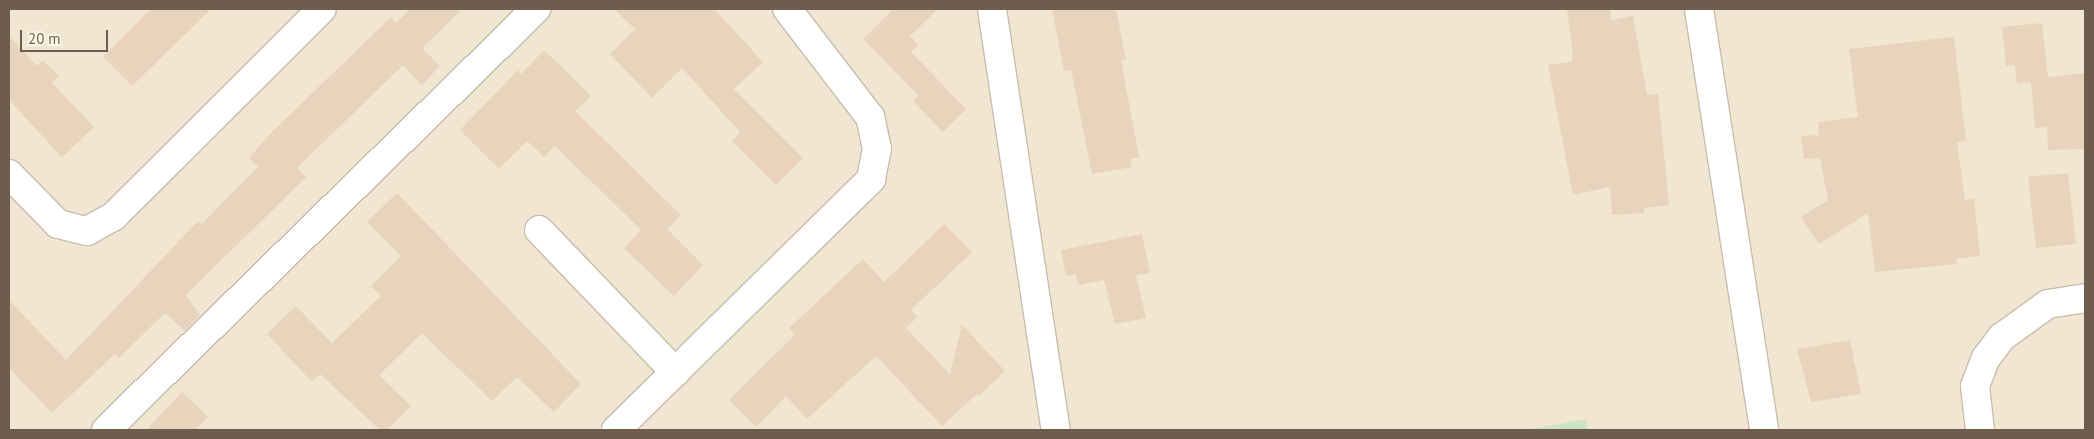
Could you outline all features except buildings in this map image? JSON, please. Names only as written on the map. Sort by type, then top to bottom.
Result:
[{"type":"street","points":[[106,430],[536,9]]},
{"type":"street","points":[[616,430],[871,179],[877,149],[870,117],[787,9]]},
{"type":"street","points":[[992,9],[1056,430]]},
{"type":"street","points":[[1699,9],[1764,430]]},
{"type":"street","points":[[9,174],[58,224],[87,231],[114,216],[314,11]]},
{"type":"street","points":[[539,230],[675,372]]},
{"type":"street","points":[[1980,430],[1975,386],[1986,358],[2002,337],[2048,304],[2085,298]]},
{"type":"shaded area","points":[[9,9],[2085,9],[2085,430],[9,430]]},
{"type":"green space","points":[[1586,419],[1588,430],[1526,430]]}]
